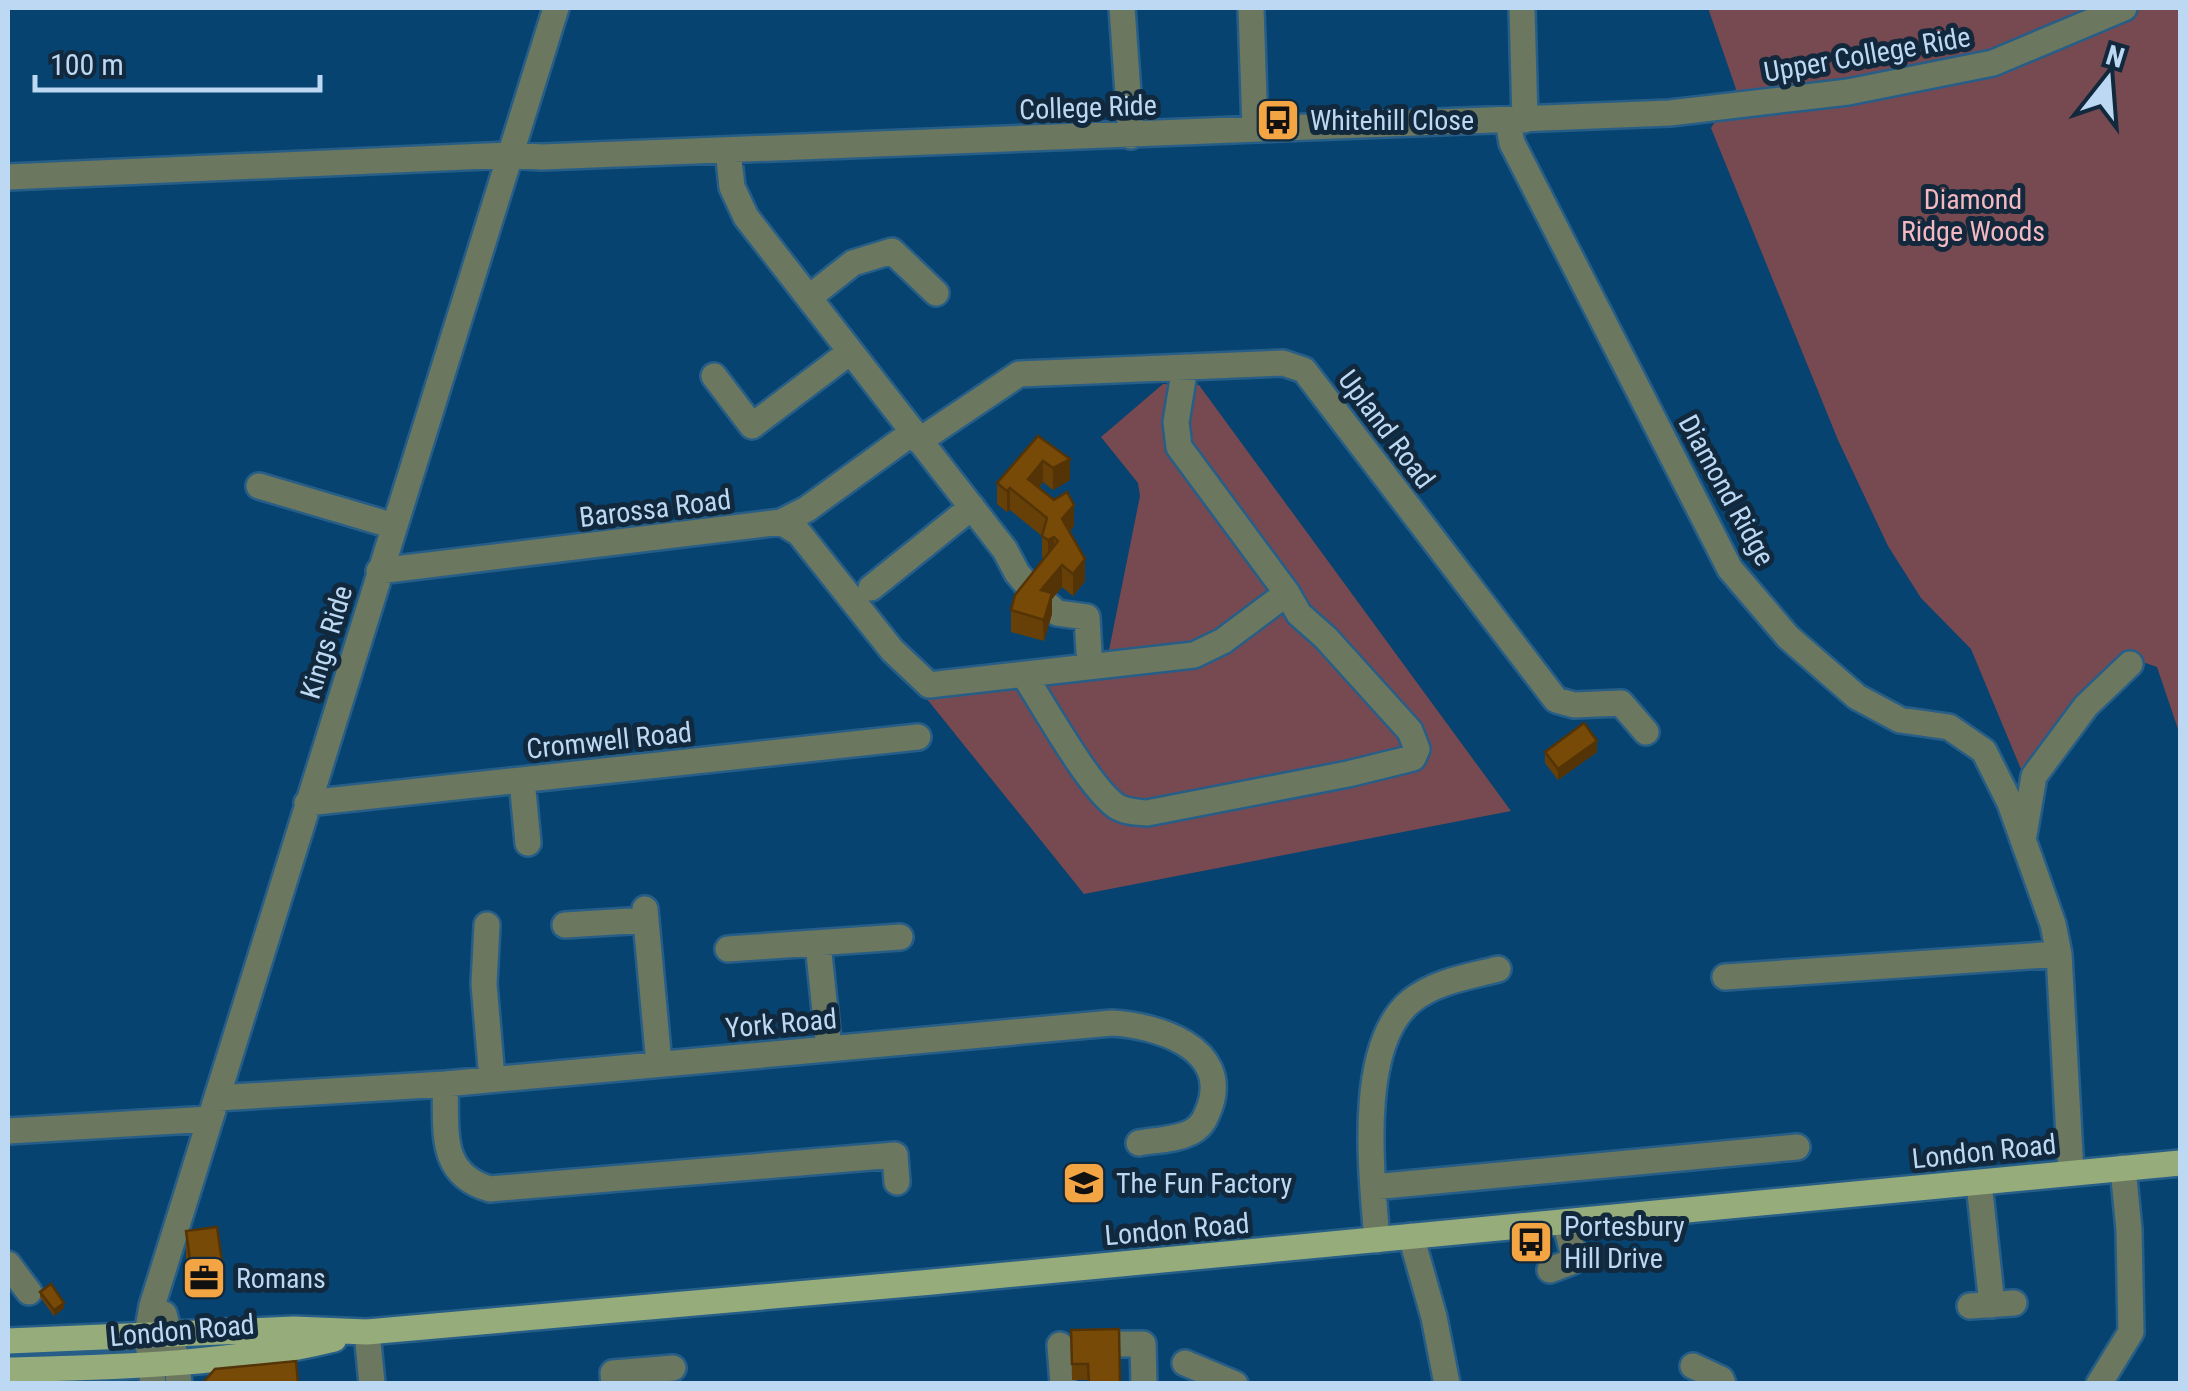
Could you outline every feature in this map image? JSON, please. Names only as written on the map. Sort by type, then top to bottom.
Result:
[{"type":"main road","name":"London Road","points":[[8,1341],[294,1329],[363,1332],[2180,1163]]},
{"type":"main road","name":"London Road","points":[[20,1374],[178,1373],[363,1332]]},
{"type":"street","name":"Kings Ride","points":[[159,1334],[156,1295],[556,8]]},
{"type":"street","points":[[1122,8],[1130,136]]},
{"type":"street","points":[[1251,8],[1255,129]]},
{"type":"street","name":"Diamond Ridge","points":[[1522,8],[1517,121],[1512,143],[1730,569],[1788,637],[1857,697],[1900,720],[1949,727],[1984,751],[2010,803],[2053,924],[2059,954],[2071,1173]]},
{"type":"street","name":"Upper College Ride","points":[[1670,113],[1848,92],[1993,63],[2124,8]]},
{"type":"street","name":"College Ride","points":[[8,177],[1670,113]]},
{"type":"street","points":[[728,150],[732,186],[746,216],[1006,550],[1016,574],[1057,612],[1087,618],[1089,652]]},
{"type":"street","points":[[811,296],[854,263],[892,252],[936,293]]},
{"type":"street","points":[[714,376],[752,426],[850,352]]},
{"type":"street","name":"Upland Road","points":[[916,437],[1019,374],[1283,364],[1304,370],[1556,700],[1574,705],[1616,695],[1646,732]]},
{"type":"street","points":[[1024,675],[1098,787],[1112,803],[1131,812],[1220,798],[1412,758],[1417,749],[1410,731],[1300,614],[1179,447],[1176,422],[1185,367]]},
{"type":"street","name":"Barossa Road","points":[[379,571],[781,522],[916,437]]},
{"type":"street","points":[[260,486],[394,526]]},
{"type":"street","points":[[871,588],[972,506]]},
{"type":"street","points":[[781,522],[799,533],[892,650],[928,685],[1194,655],[1223,641],[1287,593]]},
{"type":"street","name":"Diamond Ridge","points":[[2024,840],[2034,776],[2086,706],[2130,664]]},
{"type":"street","name":"Cromwell Road","points":[[307,803],[918,737]]},
{"type":"street","points":[[522,780],[528,844]]},
{"type":"street","points":[[565,925],[645,914],[659,1064]]},
{"type":"street","points":[[486,925],[484,984],[492,1079]]},
{"type":"street","points":[[728,949],[900,937]]},
{"type":"street","points":[[818,944],[828,1049]]},
{"type":"street","points":[[1725,977],[2059,954]]},
{"type":"street","points":[[1377,1240],[1369,1144],[1375,1084],[1386,1036],[1409,1003],[1440,984],[1498,969]]},
{"type":"street","name":"York Road","points":[[8,1131],[492,1079],[1112,1023],[1160,1029],[1198,1052],[1212,1075],[1212,1099],[1203,1124],[1189,1134],[1139,1143]]},
{"type":"street","points":[[445,1084],[448,1150],[459,1173],[472,1184],[490,1189],[895,1155],[896,1182]]},
{"type":"street","points":[[1372,1187],[1797,1147]]},
{"type":"street","points":[[2111,1378],[2131,1332],[2124,1168]]},
{"type":"street","points":[[1978,1182],[1992,1304]]},
{"type":"street","points":[[1550,1270],[1572,1262],[1565,1222]]},
{"type":"street","points":[[1412,1236],[1434,1316],[1446,1384]]},
{"type":"street","points":[[8,1264],[29,1292]]},
{"type":"street","points":[[363,1332],[372,1384]]},
{"type":"street","points":[[159,1334],[178,1373]]},
{"type":"street","points":[[152,1374],[159,1334]]},
{"type":"street","points":[[1119,1344],[1142,1344],[1144,1384]]},
{"type":"street","points":[[1060,1345],[1063,1384]]},
{"type":"street","points":[[1185,1363],[1235,1384]]},
{"type":"street","points":[[1693,1366],[1724,1384]]},
{"type":"street","points":[[614,1384],[612,1373],[673,1368]]},
{"type":"green space","name":"Diamond Ridge Woods","points":[[1708,8],[2180,8],[2180,735],[2157,667],[2125,656],[2072,700],[2023,774],[1971,649],[1921,598],[1888,546],[1838,440],[1711,128],[1736,89]]},
{"type":"green space","points":[[1163,384],[1199,385],[1511,811],[1084,894],[914,683],[1107,660],[1140,496],[1138,483],[1101,437]]},
{"type":"building","points":[[1038,436],[1070,459],[1053,468],[1043,461],[1028,479],[1054,500],[1067,492],[1074,505],[1062,519],[1085,559],[1073,574],[1062,565],[1041,590],[1052,593],[1044,620],[1011,610],[1015,595],[1058,541],[1042,536],[1047,518],[1010,488],[1007,491],[997,483]]},
{"type":"building","points":[[1584,723],[1597,741],[1558,769],[1545,752]]},
{"type":"building","points":[[217,1227],[222,1262],[191,1266],[186,1231]]},
{"type":"building","points":[[51,1284],[64,1303],[54,1310],[40,1292]]},
{"type":"building","points":[[1119,1329],[1120,1384],[1089,1384],[1088,1364],[1072,1364],[1071,1330]]},
{"type":"building","points":[[296,1361],[298,1384],[202,1384],[215,1369]]},
{"type":"place","name":"Whitehill Close","points":[[1278,120]]},
{"type":"place","name":"The Fun Factory","points":[[1084,1183]]},
{"type":"place","name":"Portesbury Hill Drive","points":[[1531,1242]]},
{"type":"place","name":"Romans","points":[[204,1278]]}]
